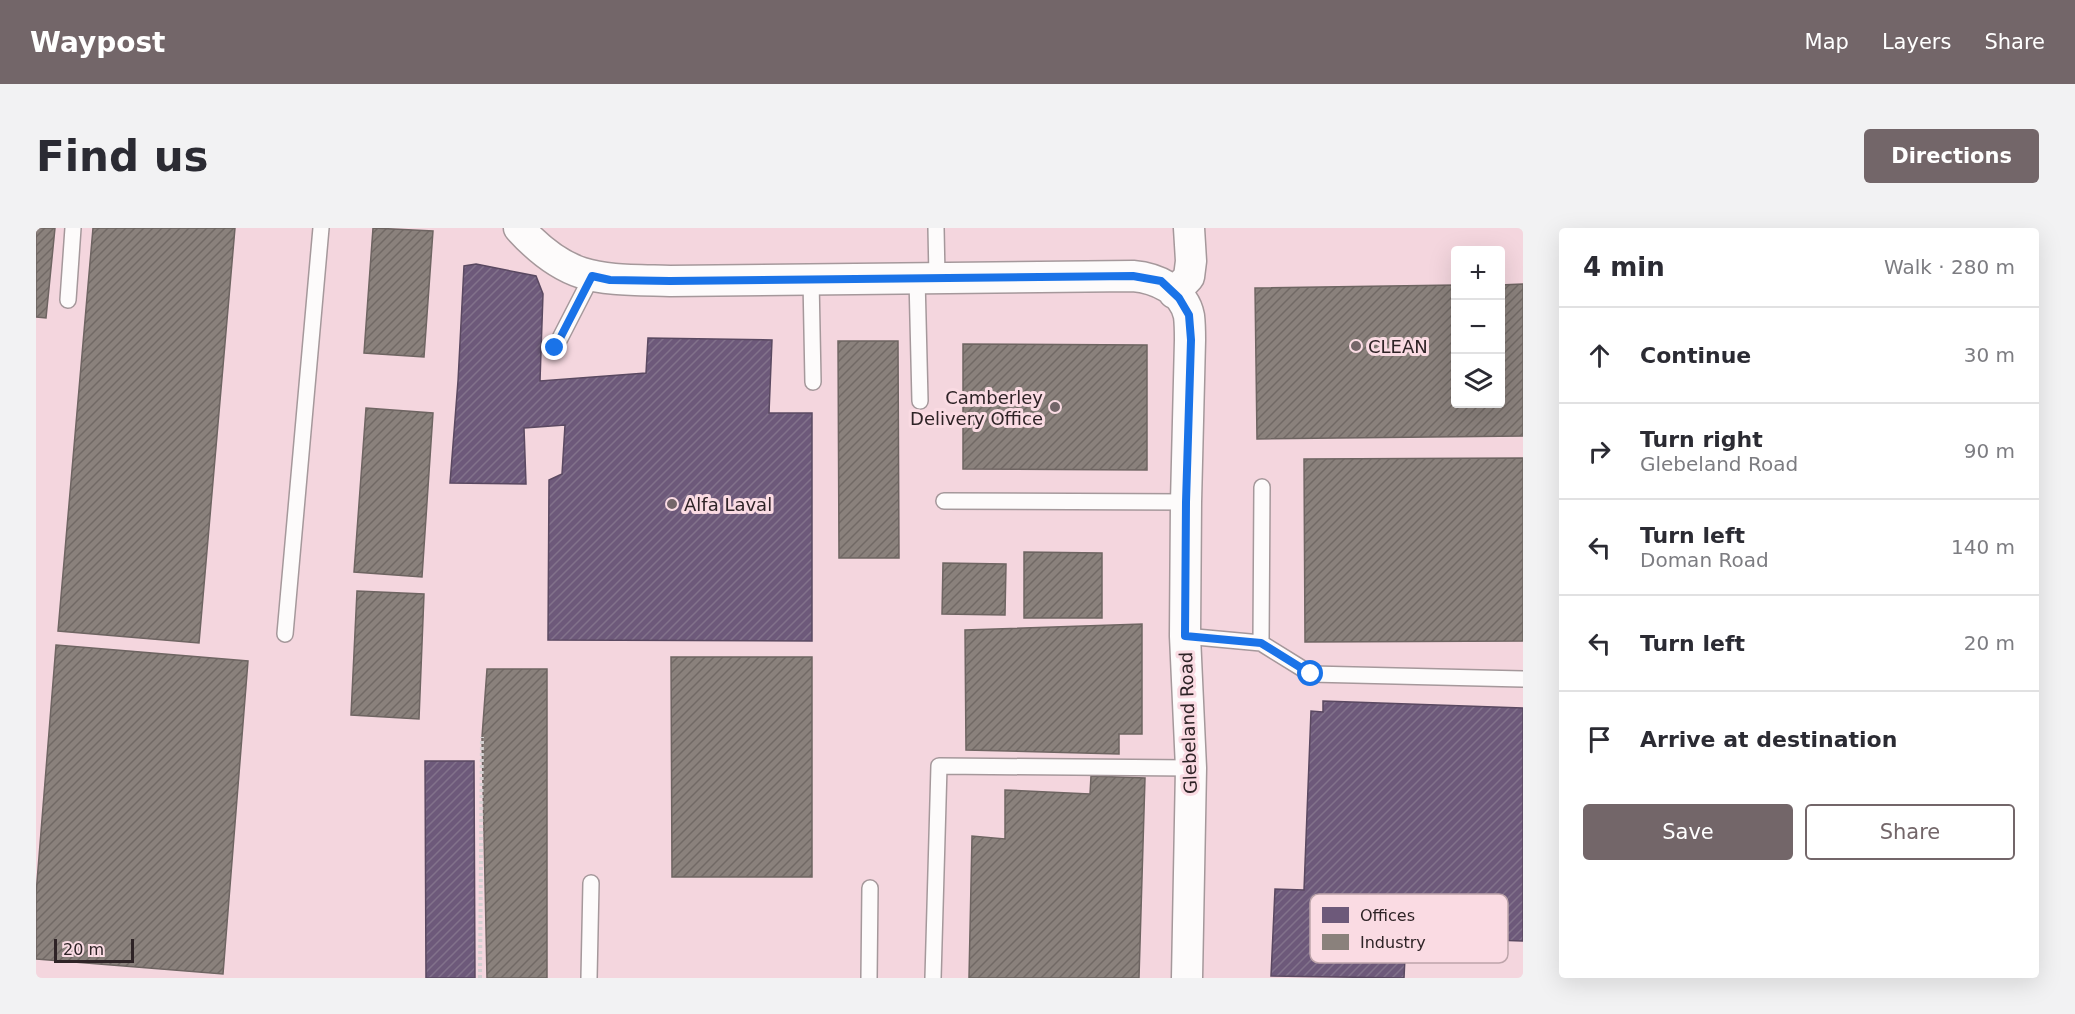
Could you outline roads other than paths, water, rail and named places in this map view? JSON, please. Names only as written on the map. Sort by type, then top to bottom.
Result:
[{"type":"street","points":[[519,228],[550,259],[575,272],[610,280],[1133,276],[1161,281],[1174,293],[1189,277],[1190,241],[1195,244],[1211,228]]},
{"type":"street","name":"Glebeland Road","points":[[1174,293],[1183,303],[1189,315],[1191,340],[1186,502],[1185,636],[1191,768],[1186,978]]},
{"type":"lane","points":[[68,300],[73,228]]},
{"type":"lane","points":[[285,634],[321,228]]},
{"type":"lane","points":[[920,401],[926,278],[936,228]]},
{"type":"lane","points":[[555,348],[592,276]]},
{"type":"lane","points":[[810,279],[813,382]]},
{"type":"lane","points":[[1261,643],[1262,487]]},
{"type":"lane","points":[[944,501],[1186,502]]},
{"type":"lane","points":[[1185,636],[1261,643],[1311,674],[1523,679]]},
{"type":"lane","points":[[933,978],[939,766],[1191,768]]},
{"type":"lane","points":[[589,978],[591,883]]},
{"type":"lane","points":[[868,978],[870,888]]},
{"type":"place","name":"CLEAN","points":[[1356,346]]},
{"type":"place","name":"Camberley Delivery Office","points":[[1055,407]]},
{"type":"place","name":"Alfa Laval","points":[[672,504]]}]
